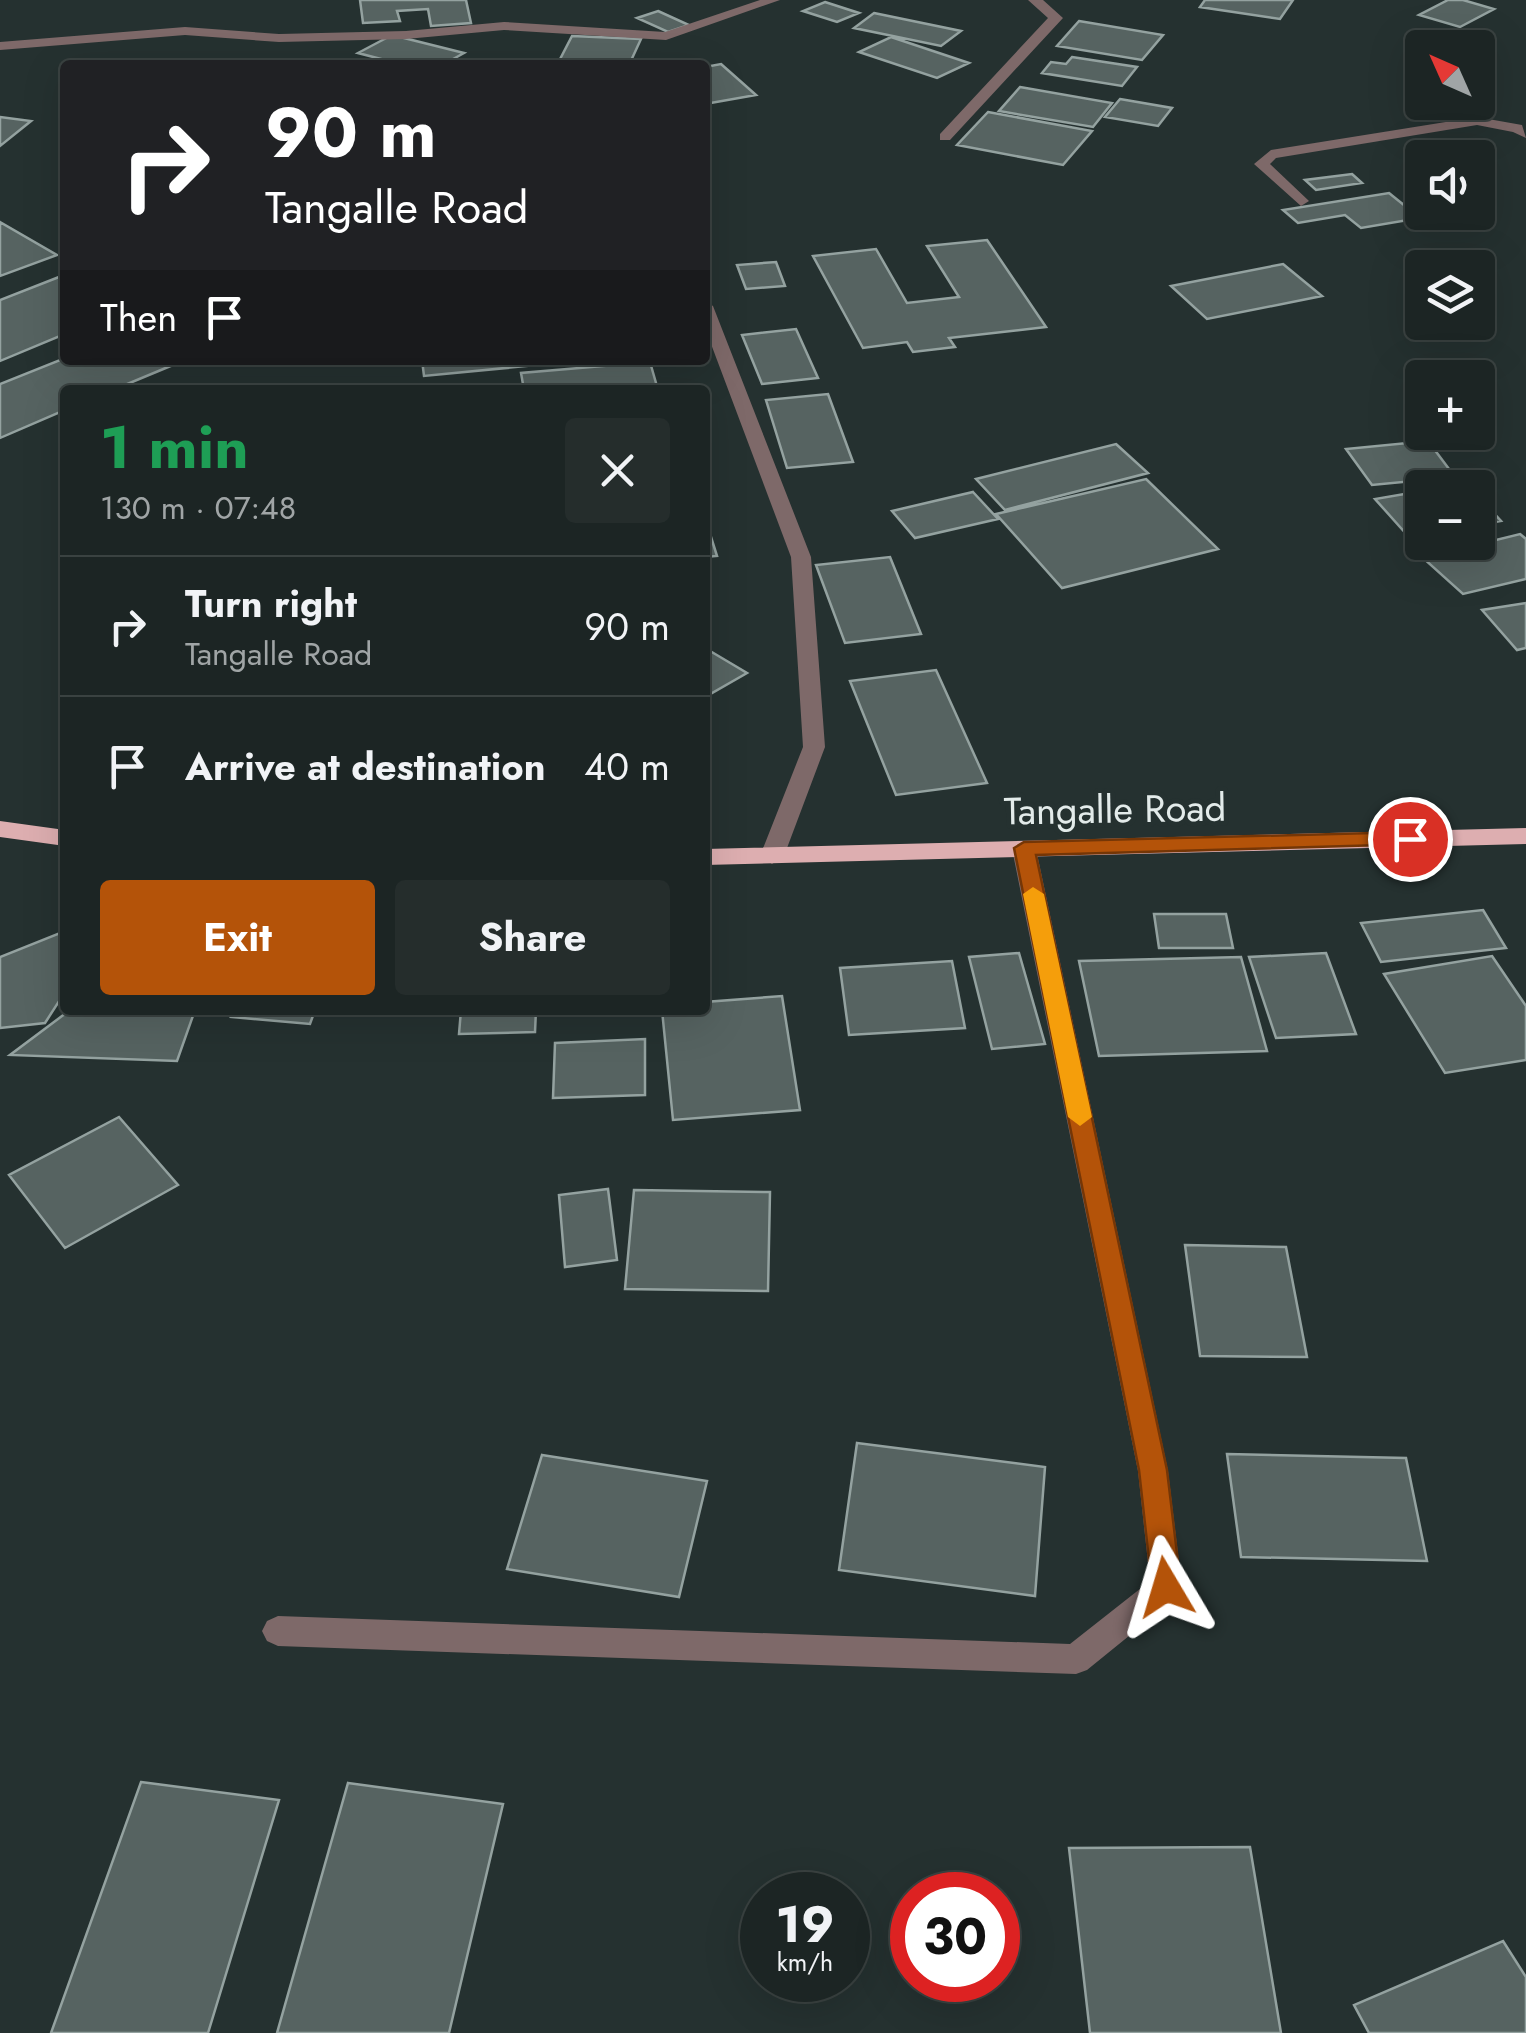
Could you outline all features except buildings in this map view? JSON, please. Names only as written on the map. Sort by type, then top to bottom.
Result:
[{"type":"highway","points":[[0,829],[60,837]]},
{"type":"highway","name":"Tangalle Road","points":[[710,858],[1526,836]]},
{"type":"street","points":[[0,46],[185,31],[279,38],[504,26],[666,36],[773,0]]},
{"type":"street","points":[[945,136],[1056,18],[1035,0]]},
{"type":"street","points":[[1301,201],[1262,164],[1270,154],[1477,121],[1517,128],[1526,134]]},
{"type":"street","points":[[710,319],[801,557],[814,747],[772,856]]},
{"type":"street","points":[[278,1631],[1076,1659],[1166,1587],[1153,1470],[1024,848]]},
{"type":"slow traffic","points":[[1033,894],[1080,1117]]},
{"type":"route","points":[[1166,1587],[1153,1470],[1024,848],[1410,839]]}]
